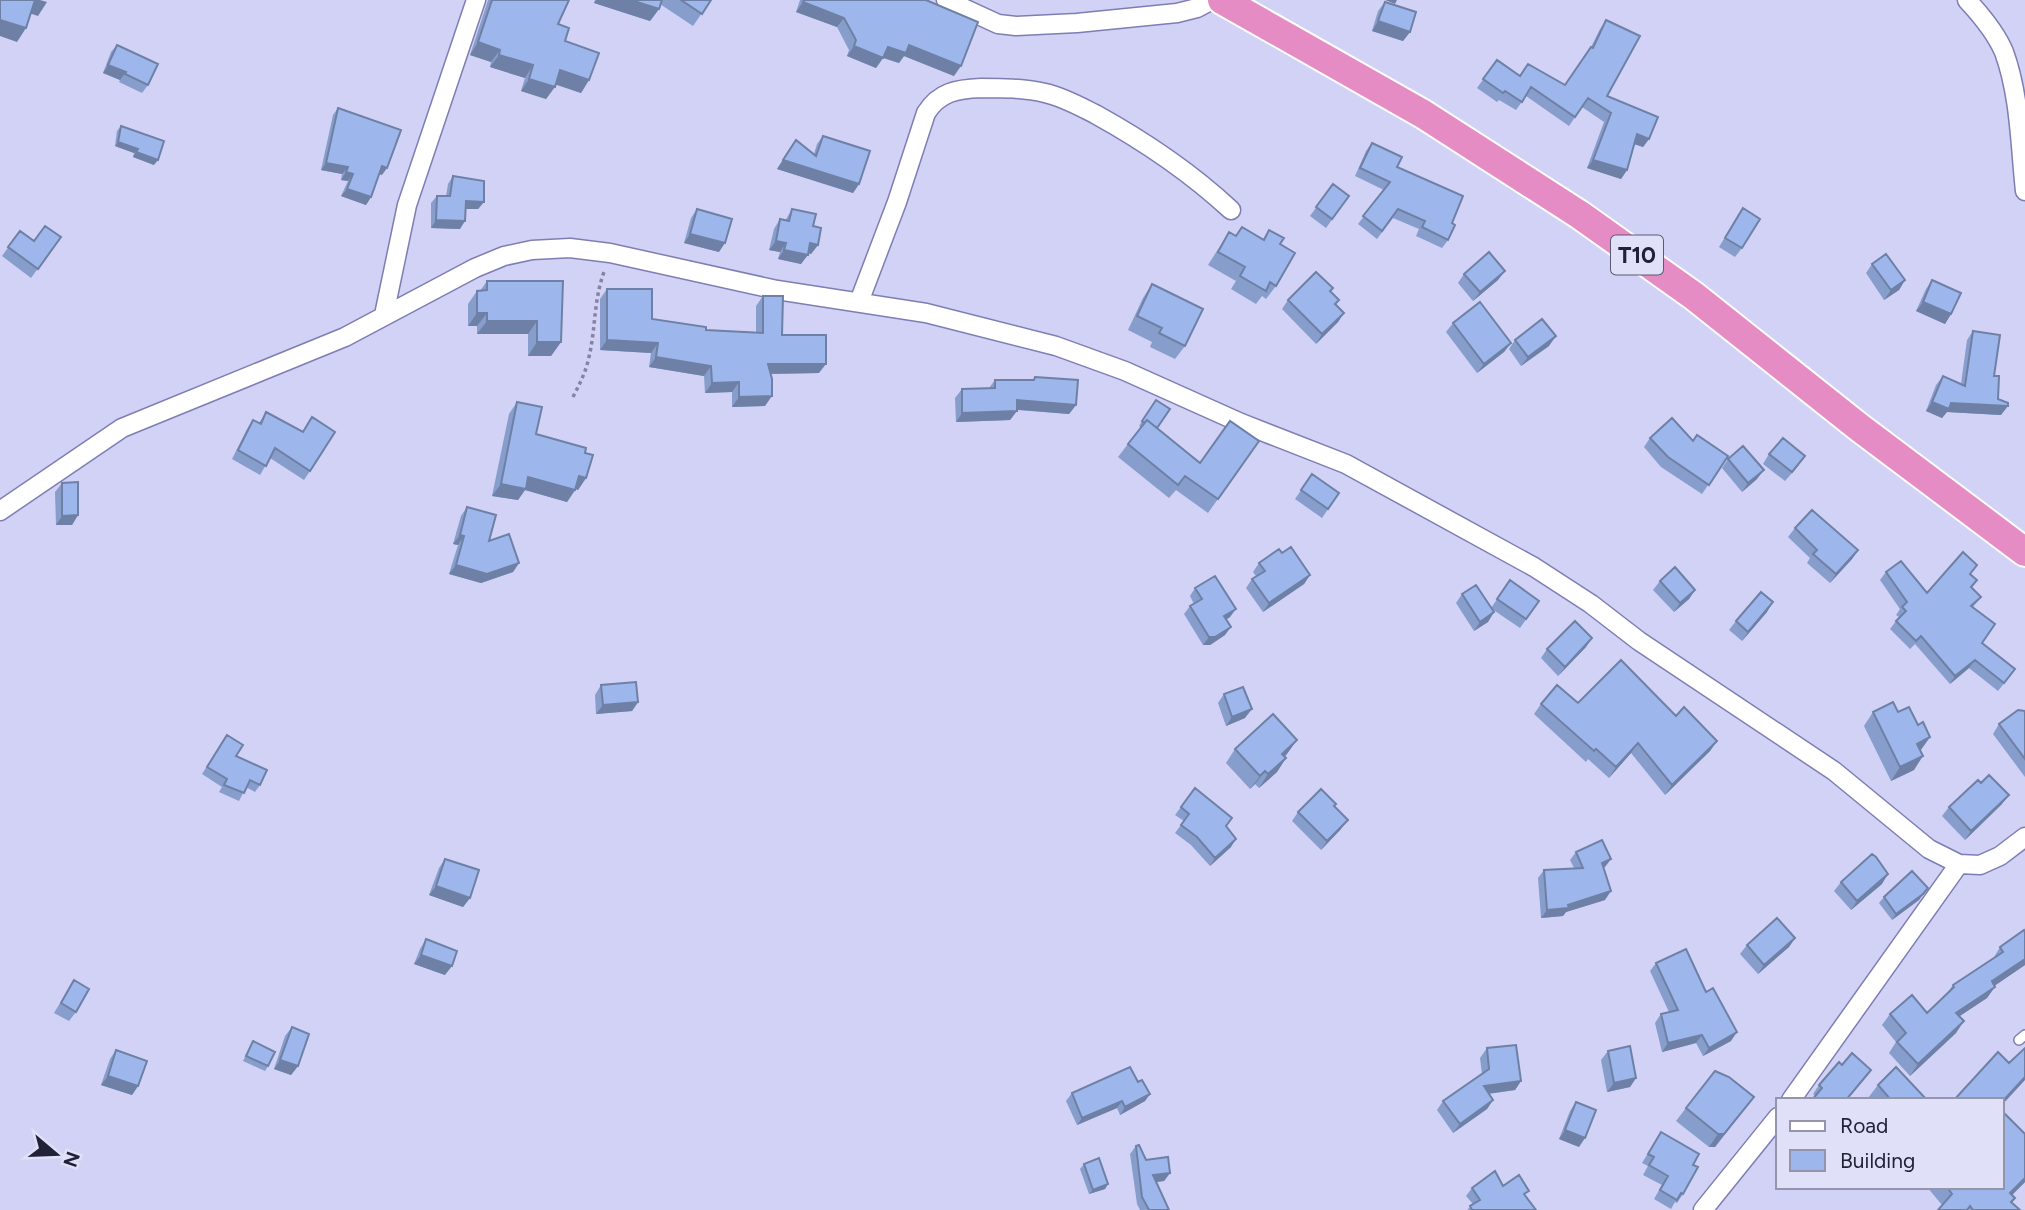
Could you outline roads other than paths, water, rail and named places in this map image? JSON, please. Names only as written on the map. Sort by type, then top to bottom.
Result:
[{"type":"highway","name":"T10","points":[[1236,4],[1423,114],[1580,215],[1694,296],[1860,428],[2025,552]]},
{"type":"street","points":[[384,315],[407,205],[476,0]]},
{"type":"street","points":[[946,0],[998,24],[1016,26],[1177,13],[1197,8],[1212,0]]},
{"type":"street","points":[[1966,0],[1984,18],[2004,51],[2016,98],[2025,191]]},
{"type":"street","points":[[859,302],[897,202],[926,113],[942,95],[964,89],[1003,88],[1045,93],[1070,102],[1111,123],[1166,157],[1231,210]]},
{"type":"street","points":[[0,511],[122,428],[345,337],[475,268],[504,256],[532,250],[570,248],[610,253],[777,290],[926,313],[1056,346],[1125,371],[1241,423],[1369,475],[1534,567],[1591,604],[1639,641],[1834,771],[1929,849],[1959,864],[1980,865],[2000,856],[2025,837]]},
{"type":"street","points":[[1792,1098],[1959,864]]},
{"type":"street","points":[[1703,1210],[1776,1119]]}]
